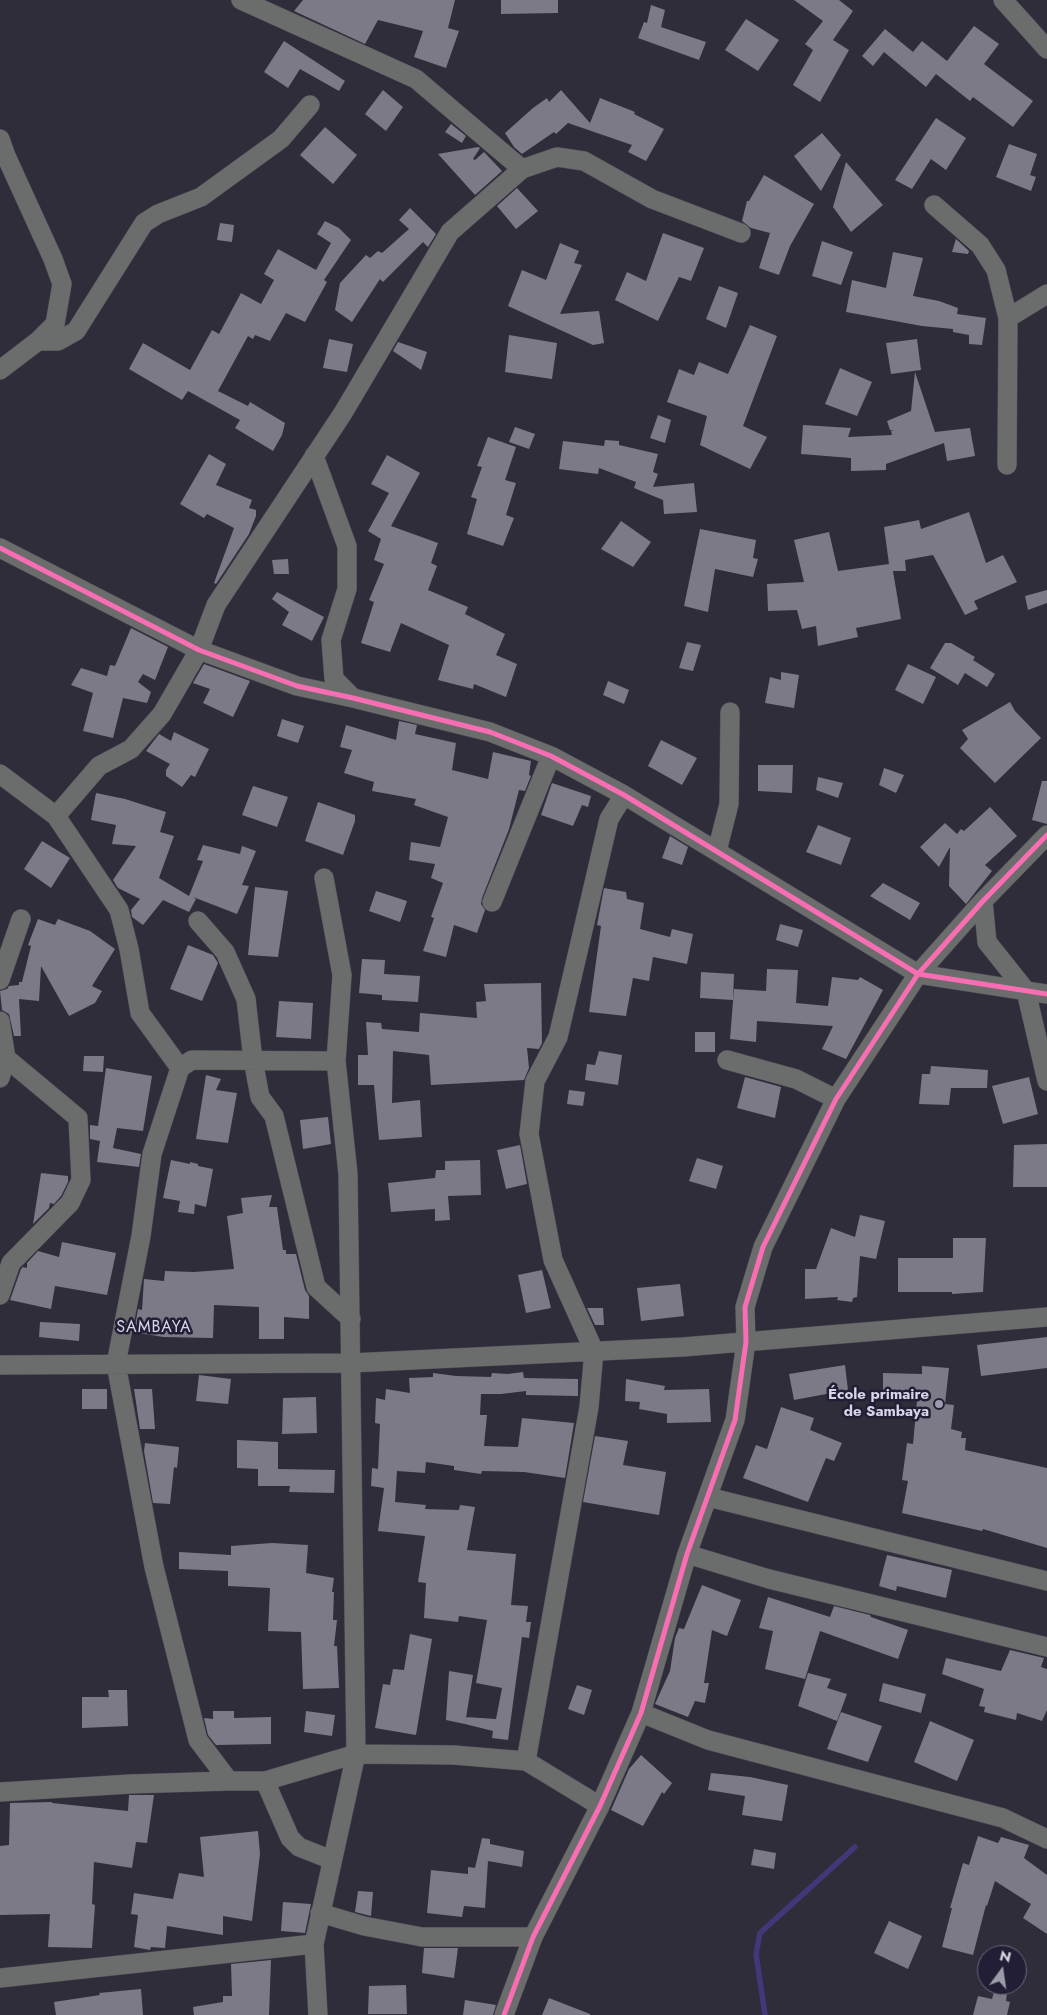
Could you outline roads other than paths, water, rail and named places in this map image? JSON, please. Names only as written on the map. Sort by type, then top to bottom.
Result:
[{"type":"street","points":[[241,0],[416,79],[522,169]]},
{"type":"street","points":[[1003,0],[1047,50]]},
{"type":"street","points":[[38,341],[58,340],[76,331],[144,224],[158,214],[201,197],[281,138],[310,105]]},
{"type":"street","points":[[0,139],[53,259],[62,284],[54,324],[38,341],[0,370]]},
{"type":"street","points":[[56,816],[99,766],[131,749],[162,714],[199,650],[216,605],[343,413],[450,232],[522,169],[557,157],[584,161],[652,199],[741,233]]},
{"type":"street","points":[[934,205],[980,245],[996,270],[1008,318],[1007,465]]},
{"type":"street","points":[[1008,318],[1047,294]]},
{"type":"street","points":[[314,456],[347,546],[347,589],[331,640],[334,679],[353,698]]},
{"type":"street","points":[[0,548],[199,650],[297,686],[490,732],[551,756],[624,795],[918,974],[1047,994]]},
{"type":"street","points":[[717,852],[729,804],[730,712]]},
{"type":"street","points":[[492,902],[551,756]]},
{"type":"street","points":[[0,774],[56,816],[119,910],[129,949],[140,1013],[180,1068]]},
{"type":"street","points":[[526,1761],[589,1406],[594,1351],[553,1260],[529,1134],[535,1081],[558,1037],[609,819],[624,795]]},
{"type":"street","points":[[504,2015],[533,1937],[600,1806],[641,1713],[687,1554],[736,1420],[746,1342],[745,1307],[763,1247],[836,1099],[918,974],[983,901],[1047,836]]},
{"type":"street","points":[[318,2015],[314,1944],[356,1754],[348,1174],[336,1061],[342,975],[324,878]]},
{"type":"street","points":[[983,901],[987,942],[1026,991],[1047,1081]]},
{"type":"street","points":[[0,980],[21,919]]},
{"type":"street","points":[[198,921],[225,952],[246,999],[253,1060],[260,1097],[274,1116],[316,1287],[351,1319]]},
{"type":"street","points":[[0,1021],[6,1058],[0,1078]]},
{"type":"street","points":[[0,1295],[11,1263],[70,1203],[81,1180],[78,1118],[6,1058]]},
{"type":"street","points":[[229,1781],[198,1740],[154,1567],[116,1364],[141,1236],[152,1154],[180,1068],[192,1060],[336,1061]]},
{"type":"street","points":[[727,1060],[796,1079],[836,1099]]},
{"type":"street","points":[[0,1365],[351,1363],[746,1342],[1047,1317]]},
{"type":"street","points":[[708,1497],[1047,1581]]},
{"type":"street","points":[[687,1554],[769,1579],[1047,1647]]},
{"type":"street","points":[[641,1713],[708,1740],[1004,1818],[1047,1839]]},
{"type":"street","points":[[0,1792],[130,1784],[265,1781],[356,1754],[454,1755],[526,1761],[600,1806]]},
{"type":"street","points":[[265,1781],[290,1838],[299,1847],[332,1860]]},
{"type":"street","points":[[320,1913],[364,1926],[422,1937],[533,1937]]},
{"type":"street","points":[[0,1978],[314,1944]]},
{"type":"waterway","points":[[765,2015],[756,1954],[760,1933],[855,1847]]},
{"type":"place","name":"École primaire de Sambaya","points":[[939,1404]]},
{"type":"district","name":"SAMBAYA","points":[[154,1328]]}]
